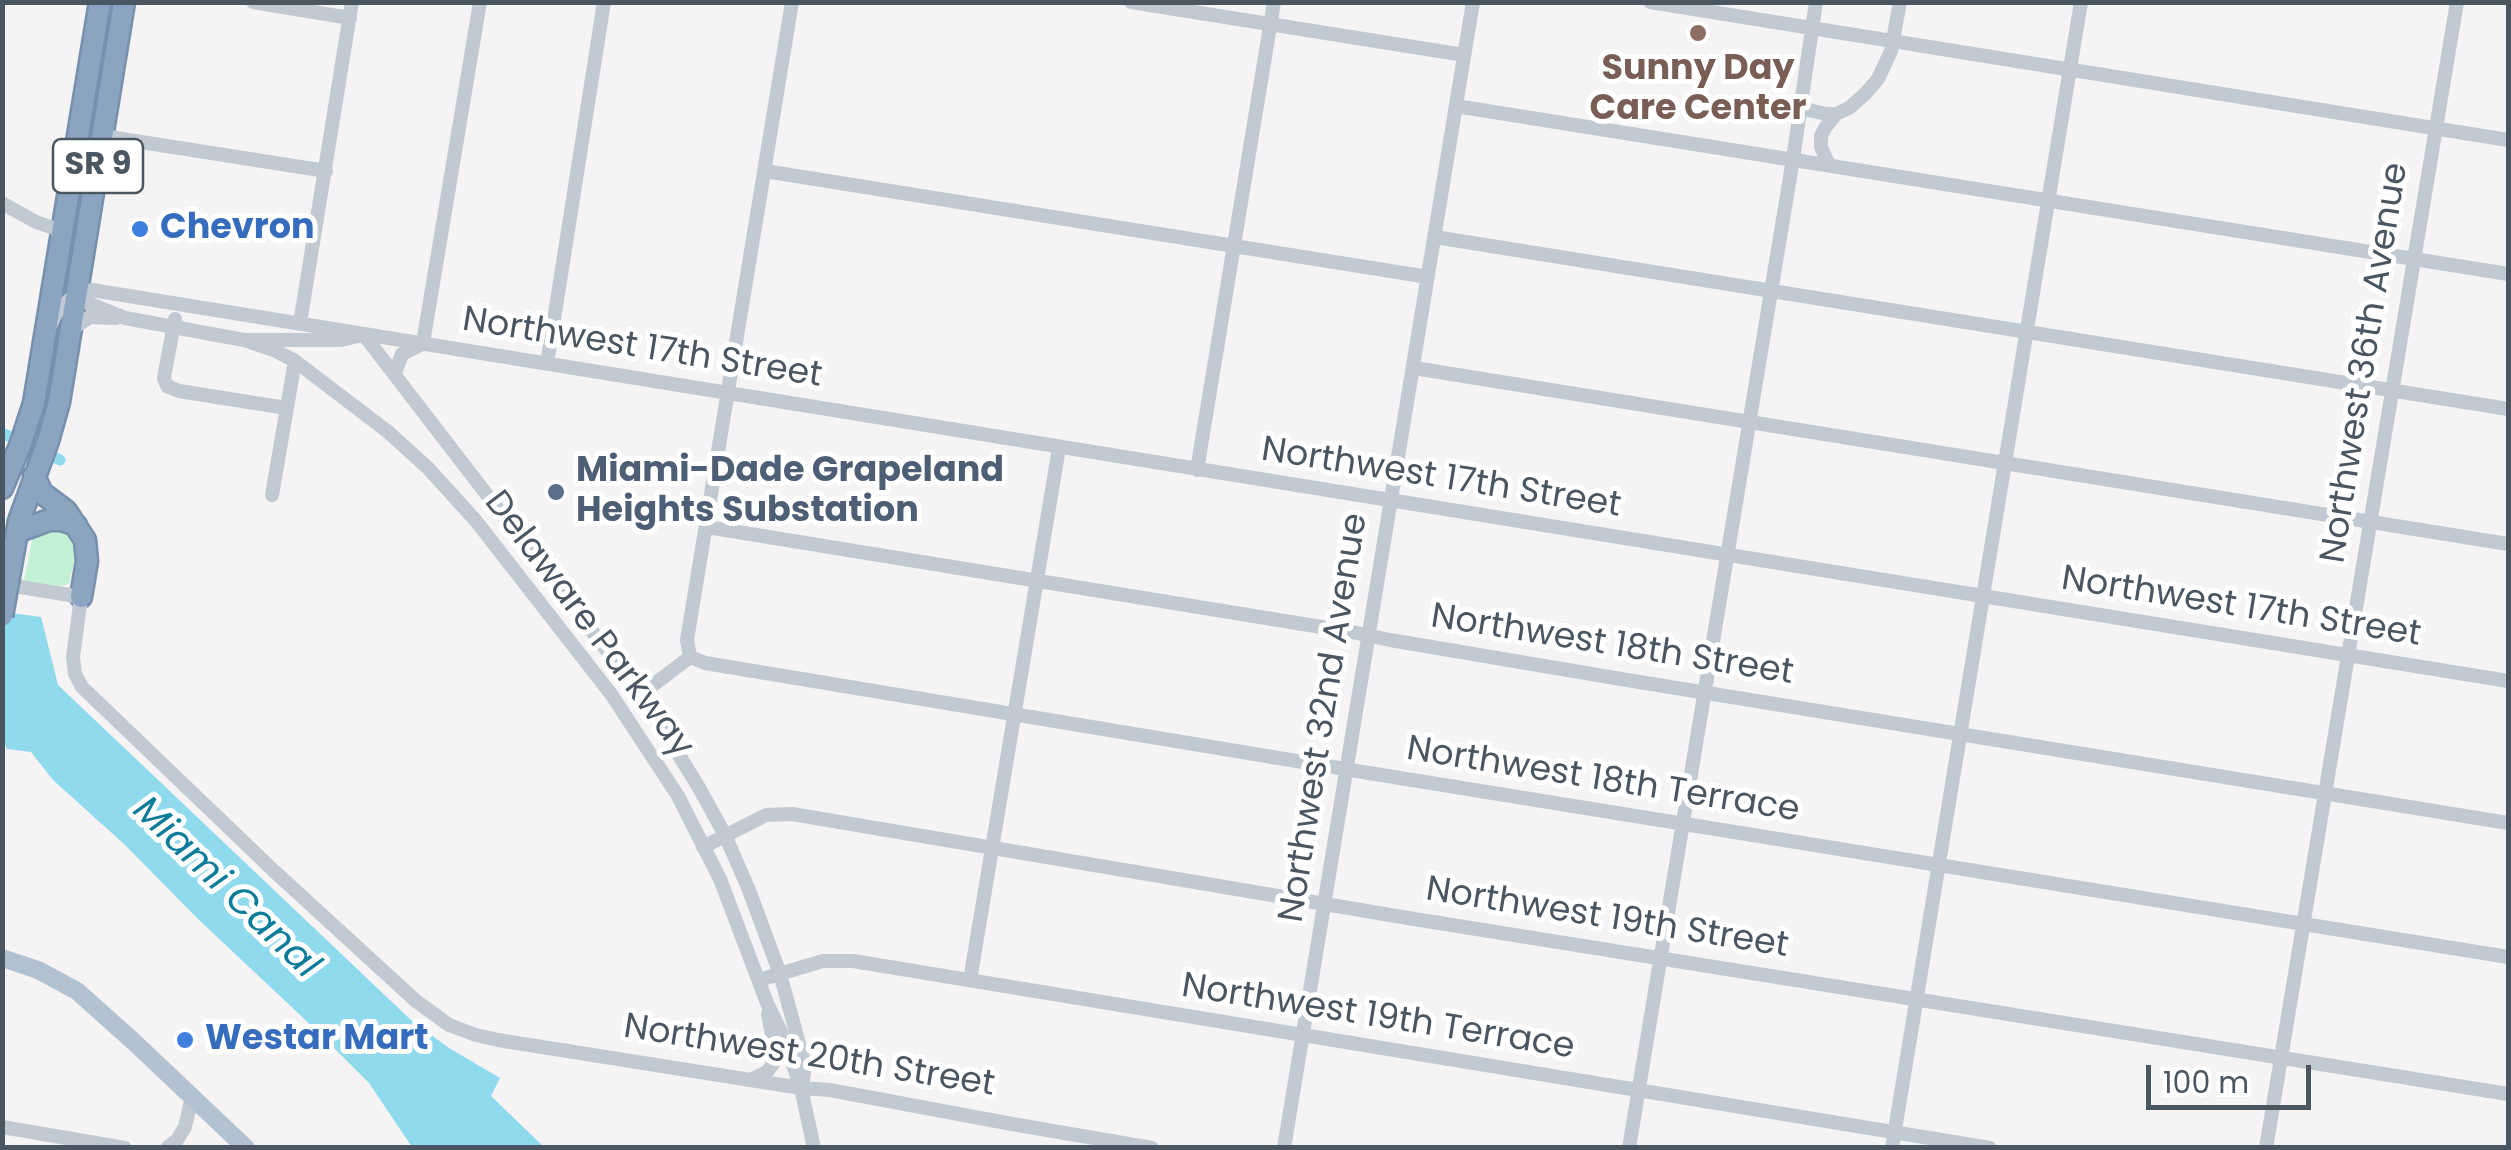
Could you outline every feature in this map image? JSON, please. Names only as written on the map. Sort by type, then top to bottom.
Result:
[{"type":"highway","name":"SR 9","points":[[5,477],[31,413],[100,2]]},
{"type":"highway","name":"SR 9","points":[[2,616],[17,532],[54,421],[104,136],[119,8]]},
{"type":"highway","points":[[82,108],[104,136]]},
{"type":"highway","points":[[57,260],[76,294]]},
{"type":"highway","points":[[34,476],[42,493],[66,511],[82,533],[86,550],[82,597]]},
{"type":"highway","points":[[17,532],[49,520],[76,526]]},
{"type":"main road","points":[[2,958],[51,976],[76,991],[246,1148]]},
{"type":"street","points":[[253,2],[351,10],[300,323]]},
{"type":"street","points":[[394,373],[402,354],[423,343],[480,2]]},
{"type":"street","points":[[547,364],[604,2]]},
{"type":"street","points":[[640,695],[690,657],[687,640],[792,2]]},
{"type":"street","points":[[1131,2],[1464,56]]},
{"type":"street","points":[[1197,470],[1274,2]]},
{"type":"street","name":"Northwest 32nd Avenue","points":[[1284,1148],[1472,2]]},
{"type":"street","points":[[1650,2],[2508,140]]},
{"type":"street","points":[[1630,1148],[1816,2]]},
{"type":"street","points":[[1829,166],[1821,147],[1822,136],[1836,114],[1849,108],[1883,70],[1894,41],[1900,2]]},
{"type":"street","points":[[1894,1140],[2080,2]]},
{"type":"street","name":"Northwest 36th Avenue","points":[[2266,1148],[2457,2]]},
{"type":"street","points":[[1456,106],[2508,274]]},
{"type":"street","points":[[1801,108],[1836,114]]},
{"type":"street","points":[[104,136],[326,171]]},
{"type":"street","points":[[765,171],[1428,278]]},
{"type":"street","points":[[2,203],[62,231]]},
{"type":"street","points":[[1435,237],[2508,409]]},
{"type":"street","name":"Northwest 17th Street","points":[[76,294],[92,290],[300,323],[2508,682]]},
{"type":"street","points":[[44,338],[55,316],[76,294],[125,318]]},
{"type":"street","points":[[177,304],[164,378],[168,386],[286,408]]},
{"type":"street","points":[[71,329],[90,317],[125,318]]},
{"type":"street","name":"Northwest 17th Street","points":[[125,318],[244,340],[341,340],[364,334]]},
{"type":"street","name":"Delaware Parkway","points":[[364,334],[640,695],[698,786],[749,890],[780,974],[805,1065],[802,1088]]},
{"type":"street","name":"Delaware Parkway","points":[[244,340],[295,361],[387,431],[435,475],[612,694],[678,796],[736,916],[802,1088],[814,1148]]},
{"type":"street","points":[[272,495],[295,361]]},
{"type":"street","points":[[1414,368],[2508,544]]},
{"type":"street","points":[[970,980],[1059,448]]},
{"type":"street","name":"Northwest 18th Street","points":[[707,527],[2508,822]]},
{"type":"street","points":[[2,584],[82,597]]},
{"type":"street","name":"Northwest 20th Street","points":[[82,597],[73,657],[75,674],[87,692],[416,1001],[456,1028],[498,1040],[876,1097],[1152,1148]]},
{"type":"street","name":"Northwest 18th Terrace","points":[[690,657],[719,665],[1346,769],[2508,957]]},
{"type":"street","name":"Northwest 19th Street","points":[[704,847],[758,818],[782,813],[2508,1094]]},
{"type":"street","name":"Northwest 19th Terrace","points":[[759,980],[813,963],[841,960],[1639,1090],[1894,1140],[1990,1148]]},
{"type":"street","points":[[751,1080],[768,1072],[774,1062],[767,1004]]},
{"type":"street","points":[[167,1148],[185,1128],[192,1097]]},
{"type":"street","points":[[2,1127],[125,1148]]},
{"type":"green space","points":[[44,531],[69,532],[75,546],[69,584],[24,581],[32,540]]},
{"type":"water","name":"Miami Canal","points":[[3,612],[41,617],[58,685],[412,1021],[500,1078],[491,1096],[544,1147],[412,1147],[369,1083],[315,1029],[53,780],[31,752],[7,749],[3,740]]},
{"type":"waterway","points":[[2,433],[60,460]]},
{"type":"place","name":"Sunny Day Care Center","points":[[1698,33]]},
{"type":"place","name":"Chevron","points":[[140,229]]},
{"type":"place","name":"Miami-Dade Grapeland Heights Substation","points":[[556,492]]},
{"type":"place","name":"Westar Mart","points":[[185,1040]]}]
